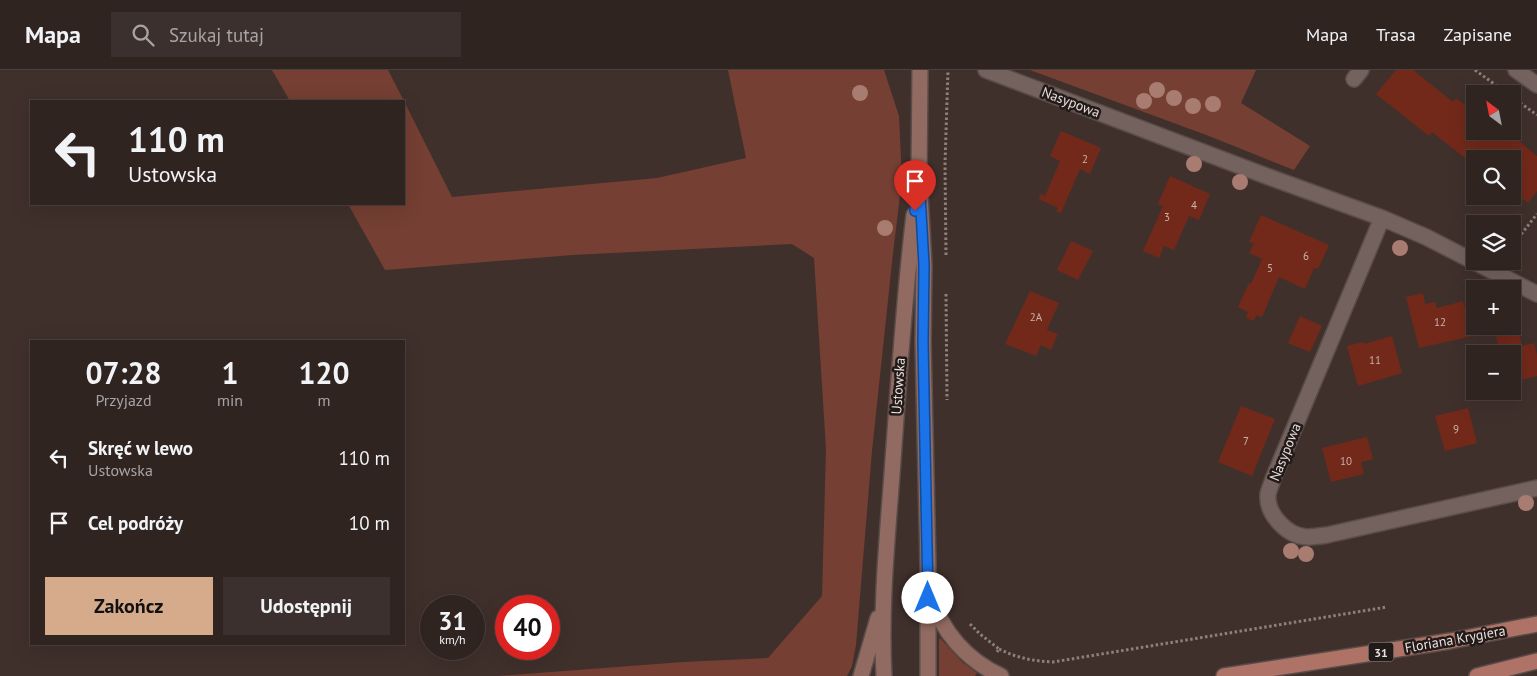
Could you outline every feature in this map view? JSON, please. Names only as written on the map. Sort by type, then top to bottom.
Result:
[{"type":"main road","name":"Floriana Krygiera","points":[[1224,676],[1450,641],[1537,624]]},
{"type":"main road","points":[[1478,676],[1537,660]]},
{"type":"street","name":"Ustowska","points":[[920,70],[919,176],[924,265],[923,342],[928,676]]},
{"type":"street","name":"Nasypowa","points":[[986,70],[1382,218],[1426,237],[1537,294]]},
{"type":"street","points":[[1516,70],[1537,85]]},
{"type":"street","name":"Ustowska","points":[[884,676],[883,597],[901,340],[919,176]]},
{"type":"street","name":"Nasypowa","points":[[1382,218],[1273,479],[1268,494],[1270,509],[1277,521],[1289,531],[1305,537],[1327,535],[1537,488]]},
{"type":"street","name":"Ustowska","points":[[928,579],[934,605],[948,632],[957,644],[980,664],[1001,676]]},
{"type":"street","name":"Ustowska","points":[[861,676],[883,597]]},
{"type":"path","points":[[946,263],[945,164],[948,70]]},
{"type":"path","points":[[1475,70],[1496,85]]},
{"type":"path","points":[[1521,103],[1537,115]]},
{"type":"path","points":[[1521,234],[1537,214]]},
{"type":"path","points":[[946,293],[947,402]]},
{"type":"path","points":[[969,623],[999,649],[1011,655],[1033,661],[1054,662],[1388,607]]},
{"type":"path","points":[[996,655],[999,649]]},
{"type":"shaded area","points":[[272,70],[388,70],[403,100],[289,100]]},
{"type":"shaded area","points":[[728,70],[884,70],[899,116],[902,179],[872,451],[856,645],[852,666],[847,676],[497,676],[683,662],[768,658],[822,596],[826,449],[814,258],[792,244],[572,255],[385,270],[349,205],[405,205],[405,103],[452,197],[657,178],[746,158]]},
{"type":"shaded area","points":[[1030,70],[1256,70],[1241,103],[1310,146],[1294,170],[1209,136]]},
{"type":"shaded area","points":[[940,638],[962,662],[977,673],[975,676],[939,676]]},
{"type":"building","points":[[1396,70],[1413,70],[1453,102],[1456,98],[1466,106],[1466,140],[1518,140],[1537,156],[1537,191],[1528,203],[1521,197],[1521,150],[1466,150],[1466,159],[1432,132],[1429,136],[1376,94]]},
{"type":"building","points":[[1061,131],[1101,148],[1090,174],[1080,169],[1061,213],[1056,211],[1058,208],[1039,199],[1040,194],[1045,196],[1060,161],[1050,156]]},
{"type":"building","points":[[1170,176],[1210,194],[1199,220],[1189,216],[1174,250],[1164,246],[1159,258],[1143,251],[1163,206],[1158,204]]},
{"type":"building","points":[[1261,215],[1329,245],[1318,269],[1314,268],[1305,289],[1279,277],[1262,317],[1256,315],[1254,321],[1246,318],[1248,312],[1238,307],[1262,259],[1249,253],[1254,243],[1249,242]]},
{"type":"building","points":[[1071,241],[1093,251],[1078,280],[1057,270]]},
{"type":"building","points":[[1030,291],[1059,303],[1047,330],[1058,334],[1051,350],[1041,345],[1036,356],[1005,344]]},
{"type":"building","points":[[1423,293],[1425,304],[1435,302],[1437,308],[1463,301],[1466,313],[1466,335],[1472,336],[1419,348],[1406,297]]},
{"type":"building","points":[[1300,316],[1322,326],[1310,352],[1288,343]]},
{"type":"building","points":[[1496,335],[1519,335],[1522,346],[1534,343],[1537,355],[1537,376],[1521,380],[1521,345],[1498,345]]},
{"type":"building","points":[[1392,336],[1402,373],[1358,386],[1347,346],[1363,342],[1364,344]]},
{"type":"building","points":[[1241,406],[1275,419],[1252,476],[1218,462]]},
{"type":"building","points":[[1468,408],[1477,443],[1445,451],[1435,416]]},
{"type":"building","points":[[1367,437],[1373,459],[1361,462],[1364,474],[1331,482],[1322,448]]},
{"type":"route","points":[[915,211],[919,176],[924,265],[924,453],[928,598]]}]
